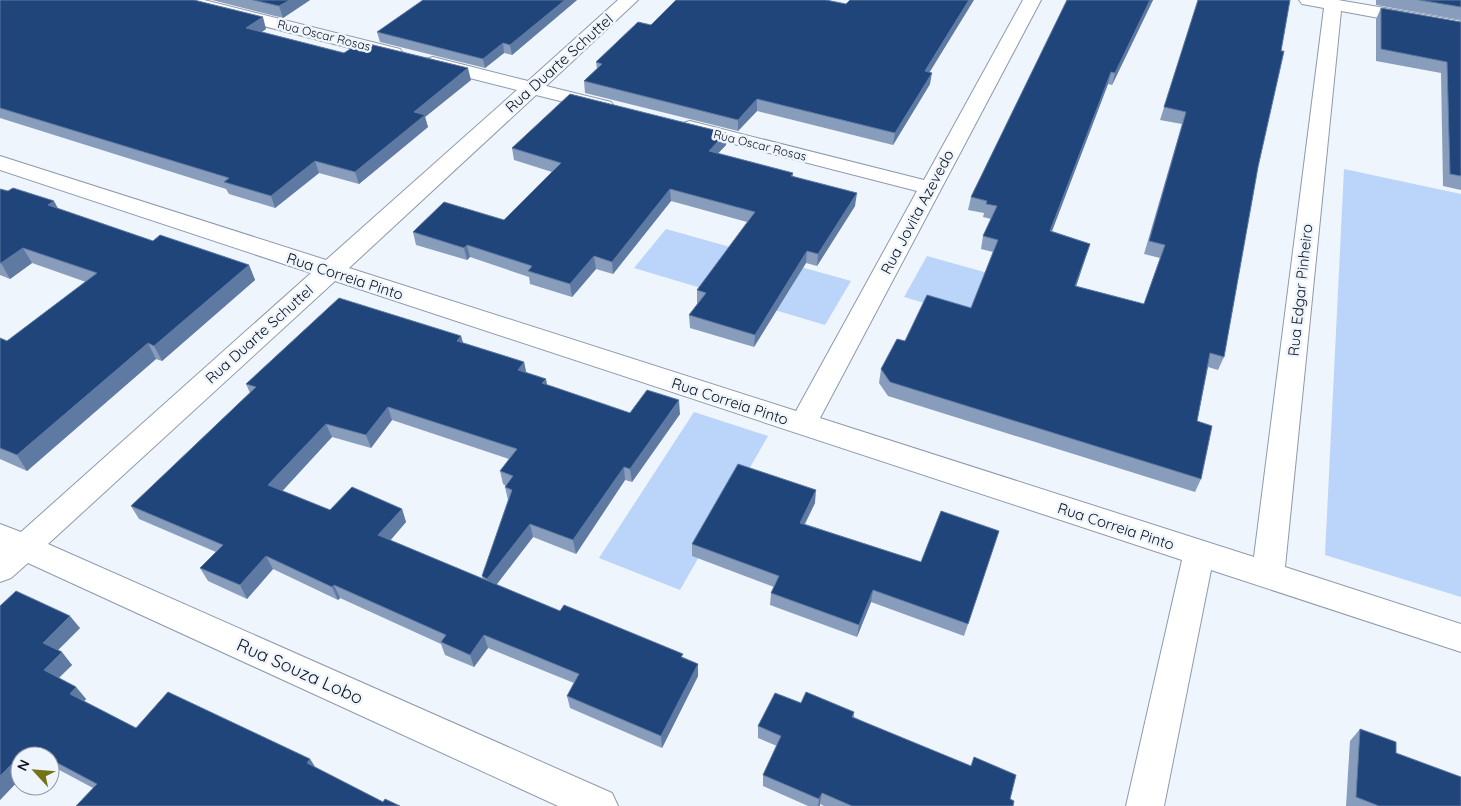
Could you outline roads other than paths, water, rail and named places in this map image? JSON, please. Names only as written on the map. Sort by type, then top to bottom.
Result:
[{"type":"street","name":"Rua Oscar Rosas","points":[[183,0],[627,112]]},
{"type":"street","name":"Rua Duarte Schuttel","points":[[8,551],[329,271],[629,0]]},
{"type":"street","name":"Rua Jovita Azevedo","points":[[803,424],[1032,0]]},
{"type":"street","points":[[1308,0],[1461,27]]},
{"type":"street","name":"Rua Edgar Pinheiro","points":[[1268,575],[1333,4]]},
{"type":"street","name":"Rua Oscar Rosas","points":[[674,123],[930,188]]},
{"type":"street","name":"Rua Correia Pinto","points":[[0,164],[1461,638]]},
{"type":"street","name":"Rua Souza Lobo","points":[[8,551],[599,806]]},
{"type":"street","points":[[1145,806],[1199,553]]}]
